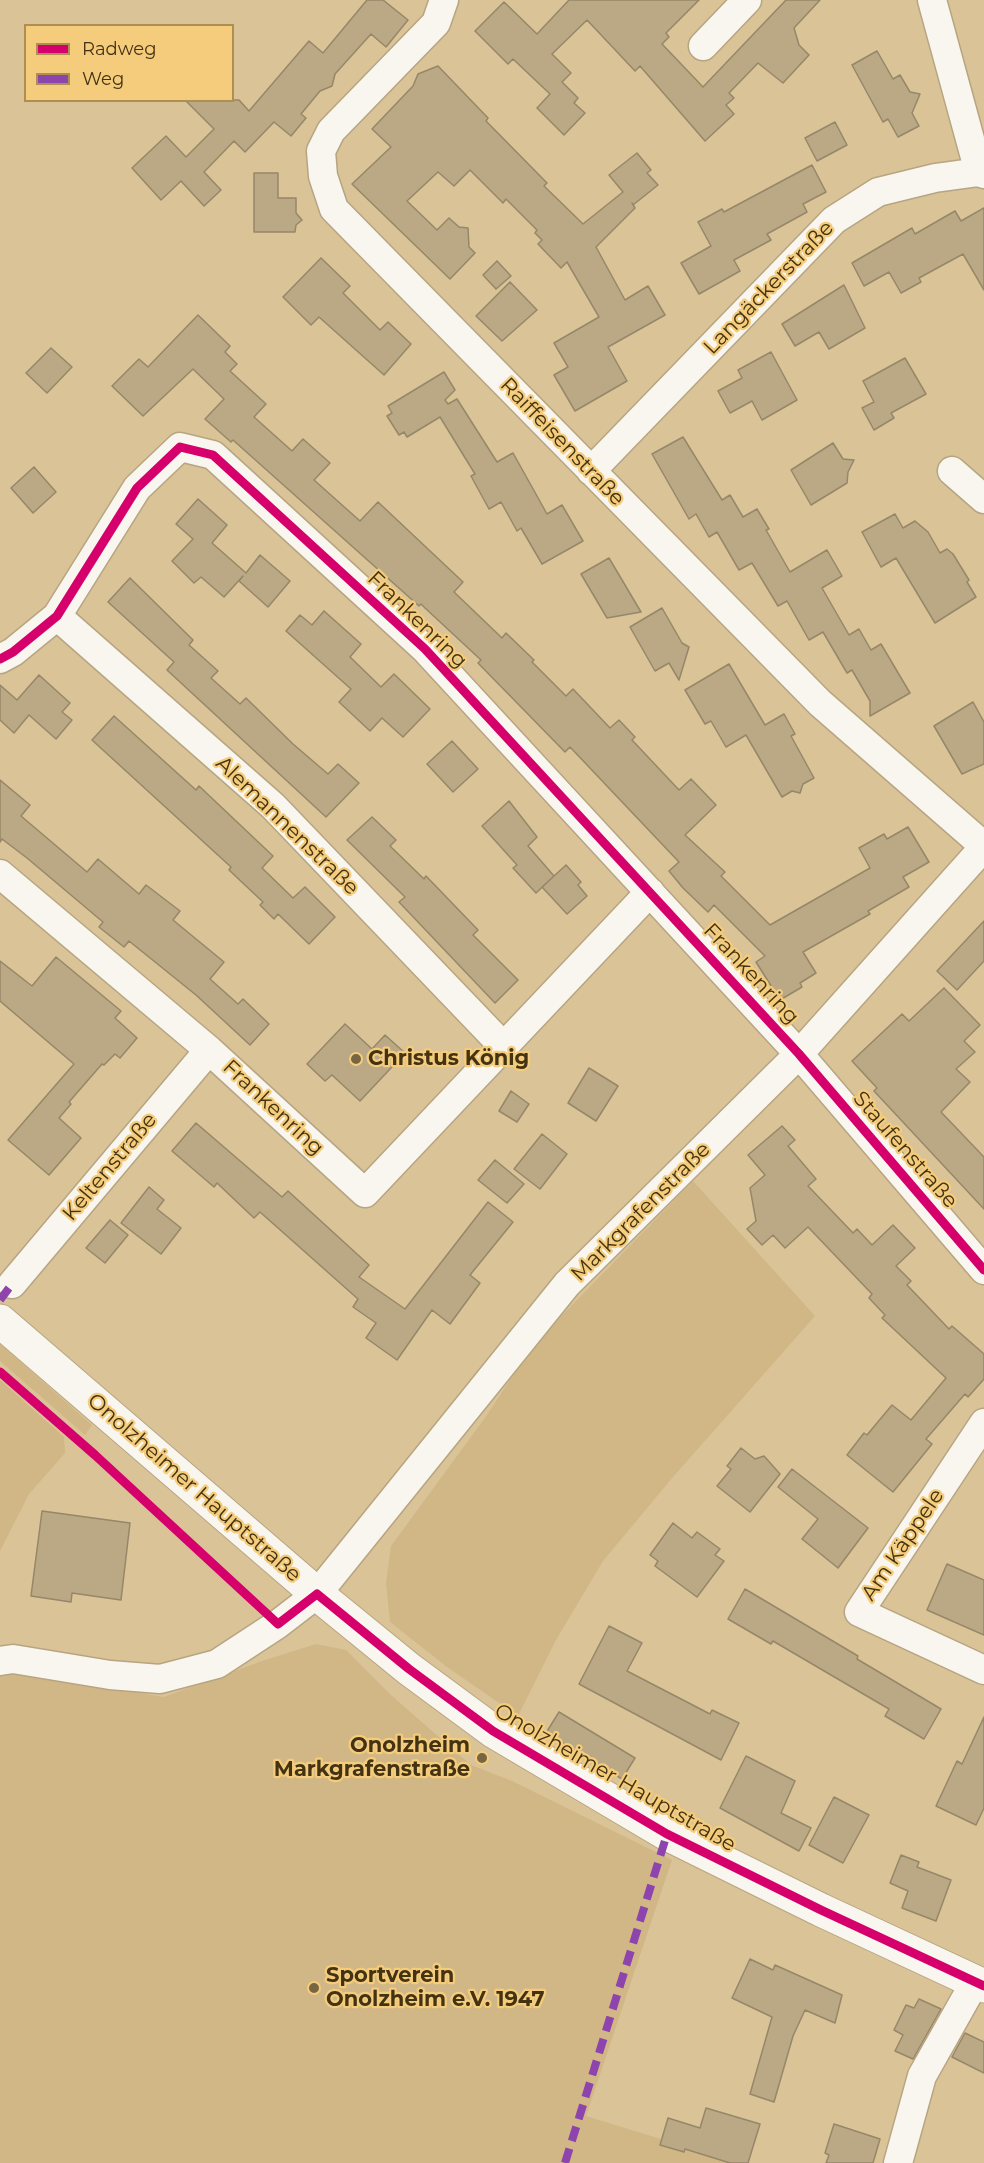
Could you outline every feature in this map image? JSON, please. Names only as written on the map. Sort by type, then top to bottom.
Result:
[{"type":"main road","name":"Onolzheimer Hauptstraße","points":[[0,1321],[317,1594],[409,1669],[493,1731],[668,1834],[820,1910],[979,1984]]},
{"type":"street","name":"Raiffeisenstraße","points":[[444,0],[436,23],[330,131],[321,151],[323,176],[334,209],[820,703],[984,846]]},
{"type":"street","points":[[703,46],[747,0]]},
{"type":"street","points":[[932,0],[981,173]]},
{"type":"street","name":"Langäckerstraße","points":[[591,471],[834,220],[878,192],[935,177],[981,173]]},
{"type":"street","name":"Frankenring","points":[[0,659],[13,652],[57,616],[137,488],[180,447],[213,455],[425,649],[799,1054]]},
{"type":"street","points":[[952,471],[984,499]]},
{"type":"street","name":"Alemannenstraße","points":[[57,616],[273,806],[505,1048]]},
{"type":"street","name":"Markgrafenstraße","points":[[0,1661],[13,1659],[110,1675],[160,1679],[217,1664],[278,1624],[317,1594],[567,1284],[799,1054],[984,846]]},
{"type":"street","name":"Frankenring","points":[[0,874],[209,1050],[365,1193],[505,1048],[650,892]]},
{"type":"street","name":"Keltenstraße","points":[[12,1284],[209,1050]]},
{"type":"street","name":"Staufenstraße","points":[[799,1054],[984,1269]]},
{"type":"street","name":"Am Käppele","points":[[984,1423],[859,1612],[984,1670]]},
{"type":"street","points":[[898,2163],[922,2076],[979,1984]]},
{"type":"shaded area","points":[[693,1181],[815,1316],[673,1477],[603,1561],[556,1640],[518,1716],[447,1667],[390,1622],[386,1583],[391,1546],[487,1415],[532,1346]]},
{"type":"shaded area","points":[[0,1344],[92,1425],[85,1435],[0,1361]]},
{"type":"shaded area","points":[[0,1380],[64,1437],[65,1453],[29,1494],[0,1551]]},
{"type":"shaded area","name":"Sportverein Onolzheim e.V. 1947","points":[[316,1644],[346,1650],[392,1696],[471,1765],[512,1781],[672,1860],[586,2116],[739,2163],[0,2163],[0,1670],[164,1697]]},
{"type":"building","points":[[367,0],[383,0],[408,20],[386,47],[371,34],[335,74],[332,86],[320,91],[301,114],[306,118],[291,136],[274,122],[245,152],[234,141],[204,172],[221,190],[204,206],[181,181],[161,200],[132,168],[166,136],[186,157],[214,129],[187,102],[234,102],[234,100],[239,100],[249,111],[309,41],[323,53]]},
{"type":"building","points":[[569,0],[699,0],[666,33],[669,37],[662,44],[703,87],[786,0],[820,0],[794,28],[799,45],[809,55],[783,83],[758,63],[729,93],[734,98],[726,105],[734,114],[705,141],[640,66],[635,71],[587,20],[552,54],[571,73],[562,82],[578,98],[574,103],[585,113],[564,135],[537,108],[550,94],[513,59],[508,64],[475,31],[504,2],[537,34]]},
{"type":"building","points":[[877,51],[893,79],[900,75],[910,92],[920,94],[912,113],[919,126],[898,137],[888,119],[883,122],[852,65]]},
{"type":"building","points":[[438,66],[488,118],[486,121],[547,183],[544,186],[583,224],[623,192],[609,175],[637,153],[651,170],[647,173],[658,185],[633,205],[635,208],[596,247],[625,300],[648,286],[665,315],[608,347],[627,381],[575,411],[554,375],[568,367],[554,343],[599,317],[567,262],[561,268],[538,244],[542,240],[535,233],[537,230],[506,199],[503,203],[470,170],[454,186],[438,172],[407,201],[437,230],[449,218],[459,227],[468,228],[469,247],[475,253],[450,279],[352,184],[391,147],[372,129],[413,86],[418,74]]},
{"type":"building","points":[[835,122],[847,145],[817,161],[805,138]]},
{"type":"building","points":[[812,165],[826,192],[803,204],[807,212],[767,234],[771,240],[734,260],[740,271],[699,294],[681,263],[711,246],[698,222],[722,209],[724,212]]},
{"type":"building","points":[[254,173],[278,173],[278,198],[296,198],[296,213],[302,220],[296,225],[295,232],[254,232]]},
{"type":"building","points":[[984,208],[984,290],[963,254],[919,278],[921,282],[901,293],[889,272],[864,286],[852,263],[912,228],[915,234],[955,211],[961,221]]},
{"type":"building","points":[[321,258],[350,286],[343,293],[380,330],[388,322],[411,344],[384,375],[319,317],[311,325],[283,297]]},
{"type":"building","points":[[497,261],[511,276],[496,289],[483,275]]},
{"type":"building","points":[[510,282],[537,310],[502,341],[476,316]]},
{"type":"building","points":[[844,285],[865,328],[829,349],[819,332],[795,346],[782,324]]},
{"type":"building","points":[[198,315],[230,346],[225,352],[237,364],[230,371],[266,404],[254,417],[292,451],[303,439],[330,463],[314,480],[360,521],[378,502],[463,582],[454,592],[502,638],[506,633],[566,696],[573,689],[610,728],[619,720],[635,737],[632,740],[679,790],[691,779],[716,805],[685,835],[725,872],[721,876],[770,925],[870,868],[859,848],[884,834],[887,839],[908,827],[929,862],[903,877],[909,887],[868,911],[870,914],[803,952],[816,973],[800,983],[802,987],[780,1000],[756,962],[765,956],[714,905],[708,912],[683,888],[669,871],[679,862],[570,747],[565,752],[478,663],[481,660],[421,604],[419,606],[233,440],[231,442],[205,419],[224,399],[193,369],[143,416],[112,386],[139,359],[148,367]]},
{"type":"building","points":[[51,348],[72,367],[47,393],[26,373]]},
{"type":"building","points":[[771,352],[797,400],[762,420],[752,401],[730,413],[718,391],[742,378],[738,370]]},
{"type":"building","points":[[905,358],[926,394],[891,413],[894,418],[874,430],[862,408],[874,402],[863,381]]},
{"type":"building","points":[[444,372],[455,390],[445,400],[448,404],[457,399],[497,462],[513,453],[547,514],[562,505],[583,541],[542,564],[521,528],[517,531],[501,502],[489,509],[471,476],[475,474],[440,417],[407,437],[404,432],[399,435],[387,416],[392,413],[388,406]]},
{"type":"building","points":[[683,437],[722,500],[730,495],[743,517],[757,509],[790,572],[827,550],[842,576],[822,588],[849,635],[859,629],[871,650],[881,644],[910,693],[870,716],[870,701],[852,670],[847,673],[823,632],[809,640],[787,601],[778,606],[752,563],[739,570],[717,532],[709,537],[696,514],[689,519],[652,454]]},
{"type":"building","points":[[833,443],[843,459],[854,460],[848,472],[847,483],[811,505],[791,470]]},
{"type":"building","points":[[34,467],[56,492],[33,513],[11,488]]},
{"type":"building","points":[[198,499],[227,525],[212,543],[246,573],[260,555],[290,581],[268,607],[239,581],[243,576],[224,597],[201,577],[194,583],[172,561],[193,539],[176,524]]},
{"type":"building","points":[[895,514],[903,528],[915,521],[928,532],[940,553],[947,549],[953,554],[969,580],[967,582],[976,597],[935,623],[896,558],[881,567],[862,532]]},
{"type":"building","points":[[609,558],[641,612],[607,618],[581,574]]},
{"type":"building","points":[[130,578],[193,640],[189,645],[218,671],[211,678],[240,704],[246,698],[328,774],[338,764],[359,783],[326,817],[167,670],[174,662],[108,602]]},
{"type":"building","points":[[662,608],[682,643],[689,647],[679,680],[669,663],[655,671],[630,627]]},
{"type":"building","points":[[324,611],[361,644],[350,657],[381,687],[394,674],[430,709],[403,737],[382,718],[370,731],[339,702],[351,689],[286,631],[300,615],[312,625]]},
{"type":"building","points":[[729,664],[765,725],[784,714],[795,734],[791,736],[814,778],[803,784],[800,793],[792,791],[782,797],[746,735],[726,747],[711,721],[705,724],[685,690]]},
{"type":"building","points":[[39,675],[70,703],[62,712],[72,720],[56,739],[29,715],[14,733],[0,720],[0,685],[17,700]]},
{"type":"building","points":[[973,702],[984,722],[984,764],[962,774],[934,726]]},
{"type":"building","points":[[114,716],[196,790],[199,786],[273,856],[262,868],[293,898],[305,887],[335,917],[309,944],[278,914],[274,919],[260,905],[263,902],[229,870],[231,867],[92,740]]},
{"type":"building","points":[[452,741],[478,769],[453,792],[427,764]]},
{"type":"building","points":[[0,780],[30,805],[21,816],[87,872],[98,859],[139,894],[146,885],[180,911],[173,920],[224,962],[210,979],[238,1004],[243,999],[269,1024],[250,1045],[196,995],[129,941],[124,947],[99,927],[103,922],[27,858],[2,839],[0,842]]},
{"type":"building","points":[[509,801],[537,837],[528,846],[554,876],[536,893],[513,868],[517,865],[482,826]]},
{"type":"building","points":[[372,817],[396,840],[390,846],[424,879],[426,876],[478,930],[473,935],[518,980],[495,1003],[399,902],[405,897],[347,840]]},
{"type":"building","points":[[566,865],[581,882],[578,885],[587,896],[567,914],[542,887]]},
{"type":"building","points":[[984,921],[984,961],[957,990],[937,971]]},
{"type":"building","points":[[56,957],[121,1011],[115,1018],[137,1038],[120,1058],[115,1054],[104,1065],[102,1064],[69,1102],[71,1104],[59,1118],[81,1138],[49,1175],[8,1140],[74,1064],[0,1001],[0,961],[32,986]]},
{"type":"building","points":[[944,988],[980,1025],[964,1041],[975,1052],[956,1069],[970,1082],[941,1112],[984,1157],[984,1209],[874,1091],[877,1088],[852,1061],[902,1014],[909,1021]]},
{"type":"building","name":"Christus König","points":[[345,1024],[372,1049],[385,1035],[405,1053],[360,1101],[332,1075],[325,1081],[307,1064]]},
{"type":"building","points":[[589,1068],[618,1086],[596,1121],[568,1103]]},
{"type":"building","points":[[511,1091],[529,1104],[517,1122],[499,1111]]},
{"type":"building","points":[[196,1123],[282,1197],[288,1191],[369,1265],[359,1277],[405,1309],[488,1202],[513,1222],[470,1275],[480,1283],[450,1324],[432,1310],[397,1360],[366,1338],[376,1323],[353,1307],[358,1299],[260,1212],[254,1218],[217,1183],[214,1187],[172,1151]]},
{"type":"building","points":[[782,1126],[795,1140],[788,1146],[816,1179],[808,1186],[853,1233],[857,1229],[872,1245],[893,1225],[915,1248],[896,1266],[911,1281],[907,1285],[949,1329],[952,1326],[984,1354],[984,1379],[968,1397],[965,1394],[926,1439],[932,1444],[893,1492],[847,1455],[864,1433],[867,1435],[892,1405],[911,1420],[946,1378],[882,1318],[885,1315],[869,1298],[872,1294],[808,1227],[785,1248],[773,1235],[762,1245],[747,1229],[756,1221],[750,1188],[765,1175],[748,1155]]},
{"type":"building","points":[[542,1134],[567,1154],[540,1189],[514,1169]]},
{"type":"building","points":[[495,1160],[524,1184],[507,1203],[478,1180]]},
{"type":"building","points":[[149,1187],[164,1200],[157,1209],[181,1228],[161,1254],[121,1223]]},
{"type":"building","points":[[110,1220],[128,1235],[105,1263],[86,1248]]},
{"type":"building","points":[[741,1448],[755,1459],[764,1456],[780,1474],[750,1512],[717,1486],[731,1469],[727,1466]]},
{"type":"building","points":[[792,1469],[868,1528],[838,1568],[802,1539],[818,1519],[778,1487]]},
{"type":"building","points":[[42,1511],[130,1523],[121,1600],[72,1593],[71,1602],[31,1596]]},
{"type":"building","points":[[673,1523],[692,1538],[697,1532],[720,1549],[715,1555],[724,1561],[697,1597],[655,1566],[658,1561],[650,1555]]},
{"type":"building","points":[[947,1564],[984,1580],[984,1635],[927,1610]]},
{"type":"building","points":[[745,1589],[858,1656],[857,1659],[941,1709],[924,1739],[885,1716],[889,1709],[773,1641],[771,1644],[728,1619]]},
{"type":"building","points":[[609,1626],[642,1643],[627,1671],[710,1714],[712,1710],[739,1723],[721,1760],[579,1684]]},
{"type":"building","points":[[559,1712],[635,1758],[622,1779],[546,1733]]},
{"type":"building","points":[[984,1717],[984,1808],[976,1825],[936,1806],[957,1761],[962,1764]]},
{"type":"building","points":[[746,1756],[795,1781],[781,1813],[811,1828],[799,1851],[720,1808]]},
{"type":"building","points":[[834,1797],[869,1815],[843,1863],[809,1845]]},
{"type":"building","points":[[901,1855],[919,1862],[917,1867],[951,1880],[936,1921],[902,1908],[908,1891],[890,1883]]},
{"type":"building","points":[[750,1959],[773,1970],[775,1965],[842,1995],[835,2023],[805,2010],[793,2036],[774,2102],[750,2094],[772,2017],[732,1998]]},
{"type":"building","points":[[919,1999],[941,2009],[913,2059],[895,2051],[903,2035],[894,2030],[906,2005],[914,2008]]},
{"type":"building","points":[[965,2033],[984,2042],[984,2073],[952,2057]]},
{"type":"building","points":[[706,2108],[760,2124],[748,2163],[730,2163],[685,2149],[684,2152],[660,2145],[668,2118],[700,2128]]},
{"type":"building","points":[[834,2124],[880,2139],[873,2163],[826,2163],[829,2155],[825,2153]]},
{"type":"marked path","points":[[0,1300],[12,1284]]},
{"type":"marked path","points":[[565,2163],[667,1834]]},
{"type":"cycle path","points":[[0,659],[13,652],[57,616],[137,488],[180,447],[213,455],[425,649],[799,1054],[984,1270]]},
{"type":"cycle path","points":[[0,1372],[95,1455],[278,1624],[317,1594],[409,1669],[493,1731],[667,1834],[821,1910],[984,1986]]},
{"type":"place","name":"Christus König","points":[[356,1059]]},
{"type":"place","name":"Onolzheim Markgrafenstraße","points":[[482,1758]]},
{"type":"place","name":"Sportverein Onolzheim e.V. 1947","points":[[314,1988]]}]
